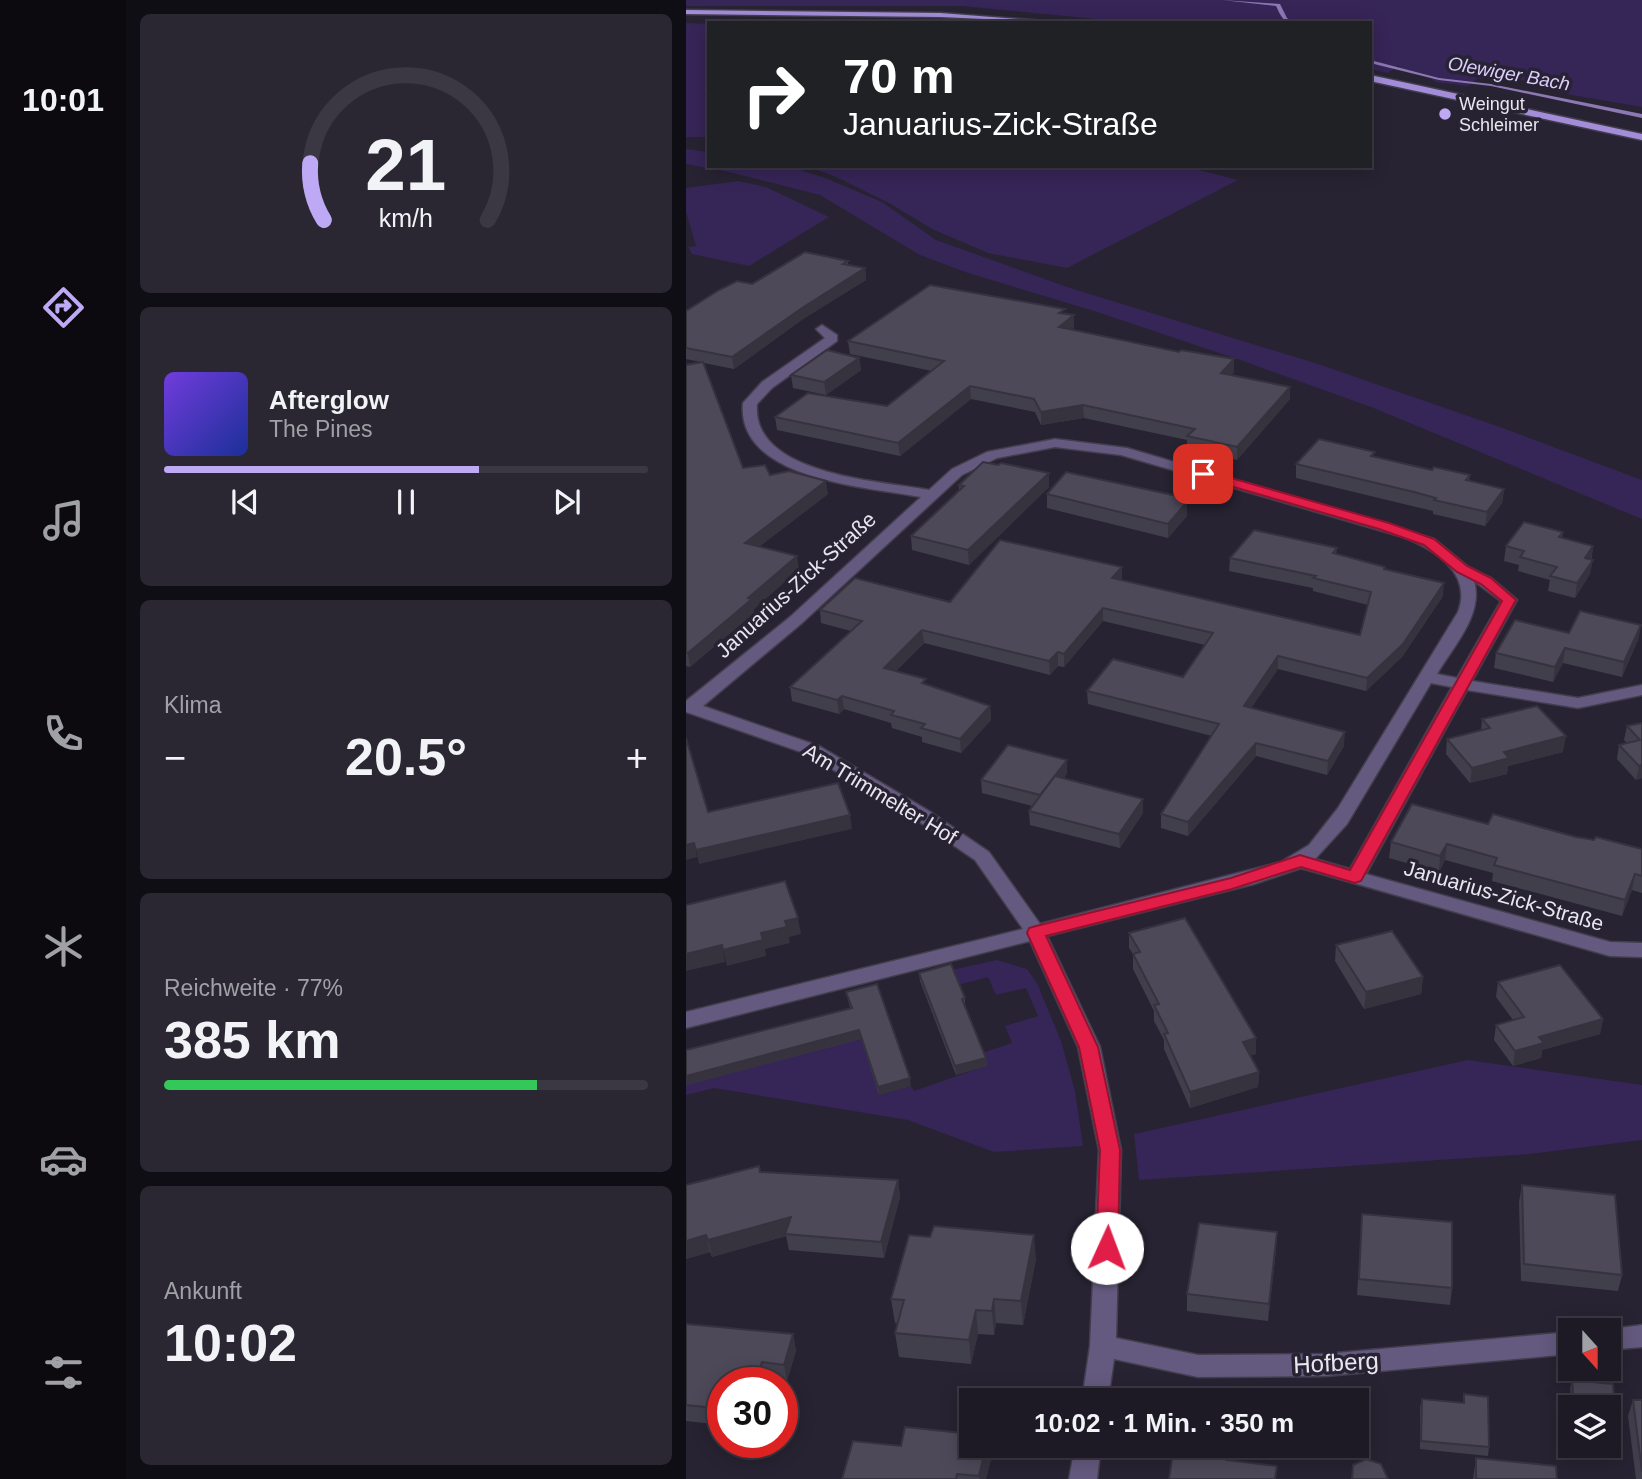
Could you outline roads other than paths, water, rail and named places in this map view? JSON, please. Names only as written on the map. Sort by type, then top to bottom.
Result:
[{"type":"main road","points":[[686,12],[940,15],[1036,21]]},
{"type":"main road","points":[[1372,78],[1642,137]]},
{"type":"street","name":"Januarius-Zick-Straße","points":[[822,329],[834,338],[767,385],[750,403],[750,416],[764,443],[775,457],[797,466],[930,495]]},
{"type":"street","name":"Januarius-Zick-Straße","points":[[688,707],[796,620],[957,472],[992,455],[1055,443],[1122,451],[1384,526],[1429,542],[1462,569],[1486,581],[1509,600],[1355,877]]},
{"type":"street","points":[[686,1020],[1232,883],[1284,869],[1300,861],[1326,838],[1470,604],[1470,589],[1462,569]]},
{"type":"street","points":[[1425,677],[1546,700],[1578,703],[1642,690]]},
{"type":"street","name":"Am Trimmelter Hof","points":[[688,707],[813,750],[922,815],[982,856],[1036,933],[1088,1047],[1110,1150],[1103,1346],[1097,1388]]},
{"type":"street","name":"Januarius-Zick-Straße","points":[[1300,861],[1610,949],[1642,950]]},
{"type":"street","points":[[1621,1338],[1642,1336]]},
{"type":"street","name":"Hofberg","points":[[1103,1346],[1198,1366],[1325,1366],[1558,1344]]},
{"type":"street","points":[[1083,1479],[1086,1458]]},
{"type":"waterway","name":"Olewiger Bach","points":[[1224,0],[1278,5],[1285,19],[1289,21]]},
{"type":"waterway","name":"Olewiger Bach","points":[[1372,62],[1439,79],[1491,85],[1642,116]]},
{"type":"place","name":"Weingut Schleimer","points":[[1445,114]]}]
